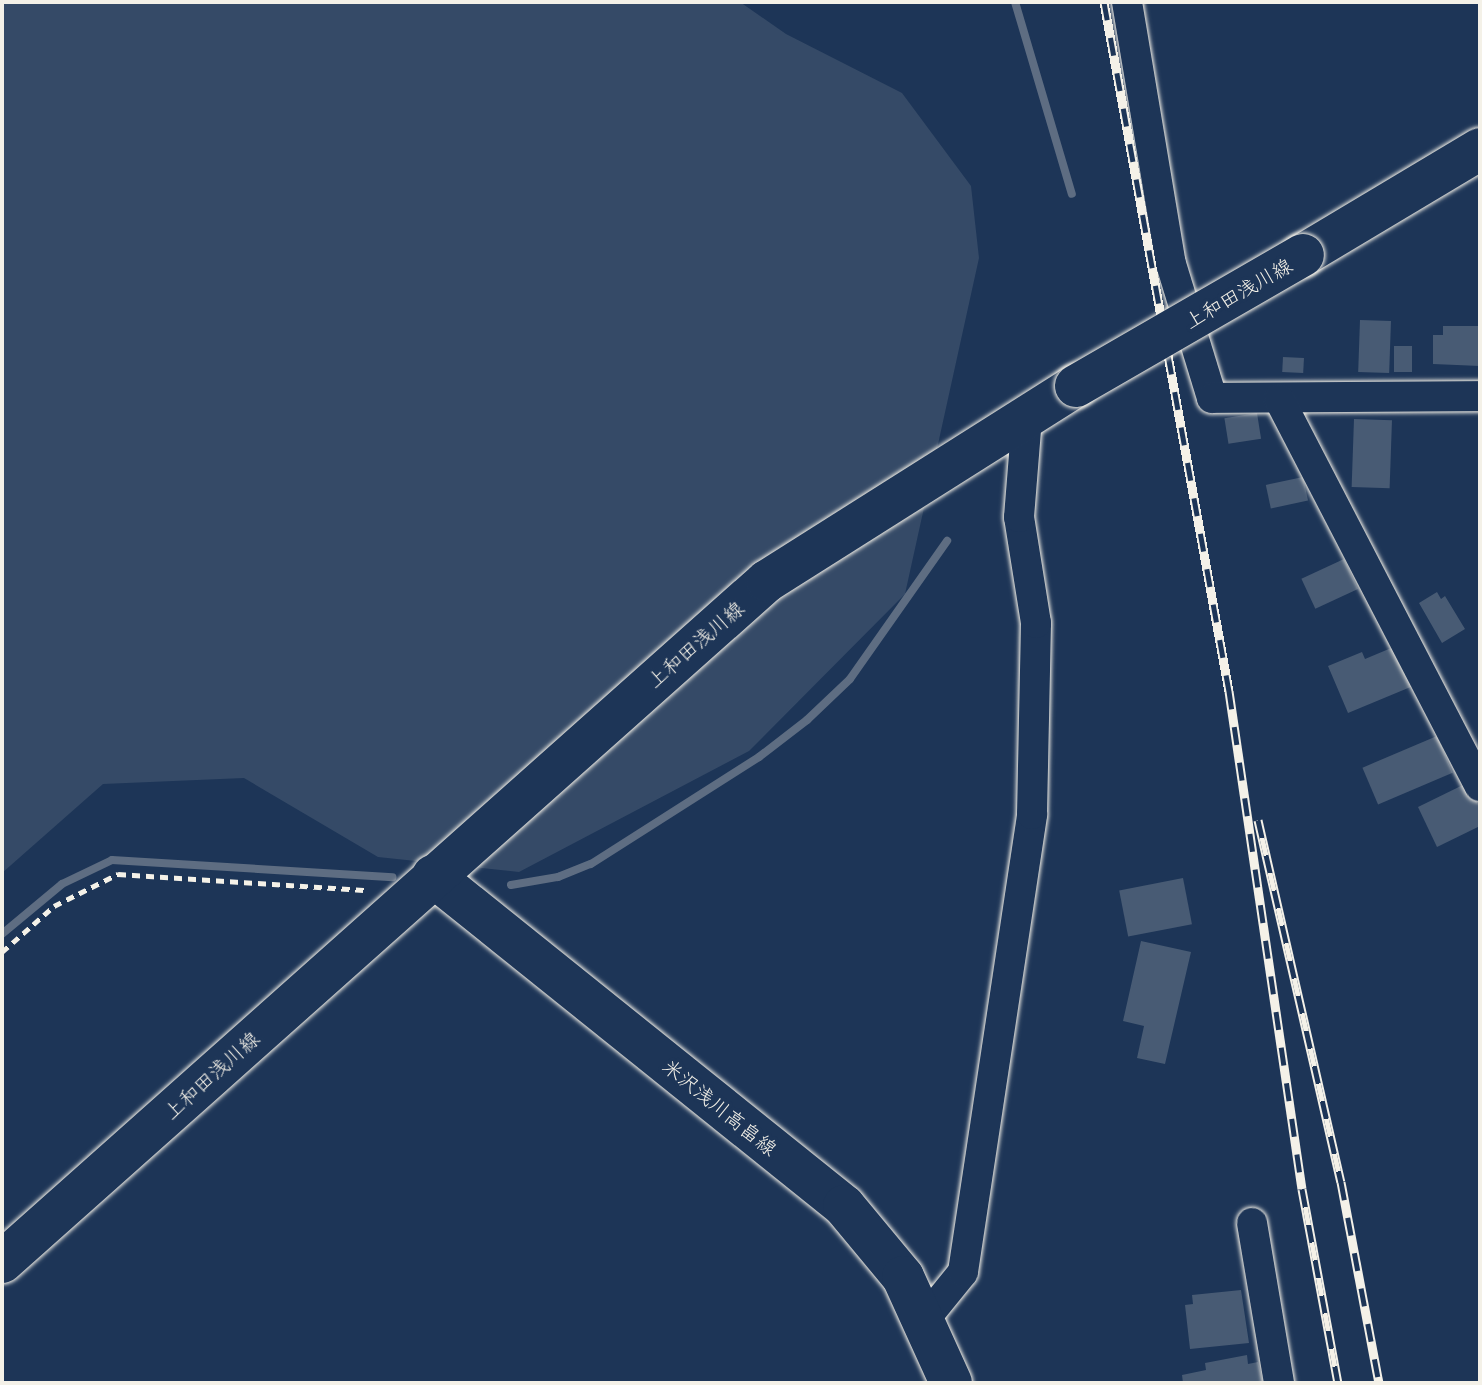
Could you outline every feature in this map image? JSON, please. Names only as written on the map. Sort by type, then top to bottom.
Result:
[{"type":"main road","name":"上和田浅川線","points":[[2,1262],[767,581],[1076,386],[1480,149]]},
{"type":"main road","name":"米沢浅川高畠線","points":[[433,876],[844,1206],[903,1277],[925,1319],[951,1383]]},
{"type":"street","points":[[1127,2],[1171,264],[1212,398],[1480,396]]},
{"type":"street","points":[[1279,399],[1480,786]]},
{"type":"street","points":[[925,1319],[963,1272],[1032,814],[1036,623],[1019,517],[1027,418]]},
{"type":"street","points":[[1252,1223],[1279,1383]]},
{"type":"path","points":[[2,952],[54,906],[118,874],[375,892]]},
{"type":"shaded area","points":[[2,2],[740,2],[786,34],[902,93],[971,186],[979,258],[905,594],[749,751],[519,872],[378,857],[244,778],[103,784],[2,873]]},
{"type":"building","points":[[1360,320],[1391,321],[1389,373],[1358,372]]},
{"type":"building","points":[[1443,326],[1480,326],[1480,366],[1433,364],[1433,335],[1443,335]]},
{"type":"building","points":[[1394,346],[1412,346],[1412,372],[1394,372]]},
{"type":"building","points":[[1283,357],[1304,358],[1303,373],[1282,372]]},
{"type":"building","points":[[1257,413],[1261,439],[1228,444],[1224,418]]},
{"type":"building","points":[[1354,419],[1392,420],[1390,488],[1352,487]]},
{"type":"building","points":[[1303,477],[1308,500],[1271,508],[1266,485]]},
{"type":"building","points":[[1344,559],[1358,589],[1315,609],[1301,579]]},
{"type":"building","points":[[1437,592],[1441,599],[1445,596],[1465,629],[1442,643],[1419,603]]},
{"type":"building","points":[[1396,646],[1413,686],[1348,713],[1328,666],[1362,652],[1365,659]]},
{"type":"building","points":[[1437,736],[1453,773],[1378,804],[1362,768]]},
{"type":"building","points":[[1467,783],[1480,808],[1480,826],[1437,847],[1418,807]]},
{"type":"building","points":[[1183,878],[1192,924],[1128,937],[1119,890]]},
{"type":"building","points":[[1141,941],[1191,952],[1165,1064],[1137,1058],[1144,1026],[1123,1021]]},
{"type":"building","points":[[1241,1290],[1249,1343],[1190,1349],[1185,1305],[1193,1304],[1192,1295]]},
{"type":"building","points":[[1247,1355],[1248,1364],[1258,1362],[1263,1383],[1183,1383],[1182,1375],[1206,1370],[1205,1363]]},
{"type":"waterway","points":[[1015,2],[1072,194]]},
{"type":"waterway","points":[[511,885],[558,877],[591,864],[759,757],[807,720],[850,679],[947,541]]},
{"type":"waterway","points":[[2,934],[62,884],[112,860],[392,877]]},
{"type":"railway","points":[[1104,2],[1229,691],[1302,1189],[1338,1383]]},
{"type":"railway","points":[[1258,820],[1341,1182],[1379,1383]]}]
